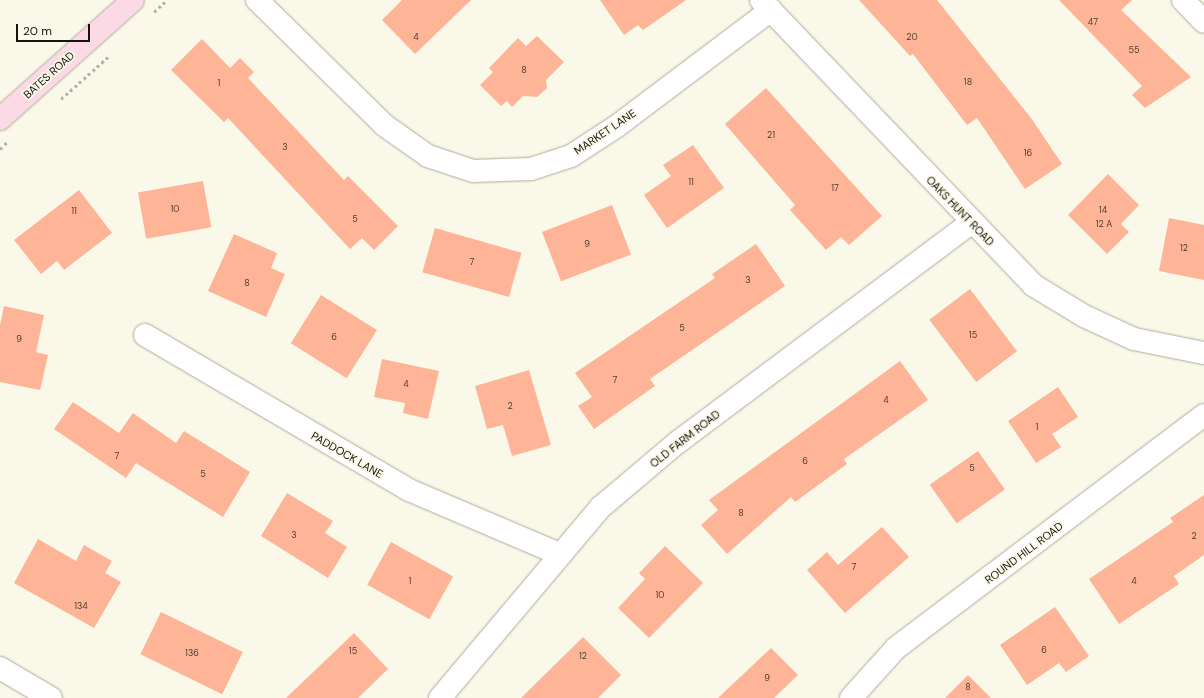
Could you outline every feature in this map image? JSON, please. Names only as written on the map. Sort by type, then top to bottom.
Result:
[{"type":"street","name":"BATES ROAD","points":[[0,119],[133,0]]},
{"type":"street","name":"MARKET LANE","points":[[257,0],[384,125],[428,156],[473,171],[531,169],[571,156],[617,126],[766,5]]},
{"type":"street","points":[[1183,0],[1204,22]]},
{"type":"street","name":"OAKS HUNT ROAD","points":[[766,5],[971,223],[1034,285],[1084,316],[1134,339],[1204,353]]},
{"type":"street","name":"OLD FARM ROAD","points":[[440,698],[486,647],[559,554],[601,507],[678,442],[971,223]]},
{"type":"street","name":"PADDOCK LANE","points":[[145,336],[409,490],[559,554]]},
{"type":"street","name":"ROUND HILL ROAD","points":[[851,698],[896,648],[1204,415]]},
{"type":"street","points":[[0,668],[51,698]]},
{"type":"building","points":[[402,0],[471,0],[415,54],[382,20]]},
{"type":"building","points":[[600,0],[686,0],[643,30],[638,25],[624,35]]},
{"type":"building","points":[[859,0],[937,0],[1031,118],[1062,164],[1025,189],[977,118],[967,125],[913,54],[910,56]]},
{"type":"building","points":[[1059,0],[1132,0],[1121,10],[1191,77],[1145,108],[1132,95],[1142,86]]},
{"type":"building","points":[[537,36],[564,62],[546,80],[547,88],[537,97],[523,96],[512,107],[507,101],[501,106],[480,85],[493,72],[489,68],[518,38],[526,46]]},
{"type":"building","points":[[202,39],[230,68],[240,58],[254,72],[248,78],[344,180],[348,176],[398,226],[374,250],[362,238],[350,249],[228,118],[224,122],[171,70]]},
{"type":"building","points":[[766,88],[882,216],[849,245],[841,237],[826,250],[790,210],[795,205],[725,124]]},
{"type":"building","points":[[693,145],[724,188],[667,228],[644,195],[671,176],[663,165]]},
{"type":"building","points":[[1108,174],[1139,205],[1121,224],[1129,232],[1107,254],[1068,215]]},
{"type":"building","points":[[203,181],[211,227],[146,239],[138,192]]},
{"type":"building","points":[[79,190],[112,233],[64,270],[57,261],[41,274],[14,240]]},
{"type":"building","points":[[612,205],[631,254],[561,281],[542,232]]},
{"type":"building","points":[[1169,218],[1204,225],[1204,280],[1159,271]]},
{"type":"building","points":[[435,228],[522,253],[509,297],[422,272]]},
{"type":"building","points":[[234,234],[277,253],[271,268],[285,274],[266,317],[208,291]]},
{"type":"building","points":[[756,244],[785,286],[650,379],[655,386],[594,429],[578,406],[592,397],[575,373],[715,278],[712,274]]},
{"type":"building","points":[[970,289],[1017,351],[976,382],[929,320]]},
{"type":"building","points":[[321,295],[377,330],[347,378],[291,343]]},
{"type":"building","points":[[4,306],[44,315],[36,352],[48,355],[40,390],[0,382],[0,325]]},
{"type":"building","points":[[382,359],[439,371],[428,419],[403,413],[405,403],[374,397]]},
{"type":"building","points":[[900,361],[928,400],[844,459],[847,464],[795,502],[791,497],[727,554],[701,525],[718,510],[709,500]]},
{"type":"building","points":[[529,370],[551,445],[512,456],[503,425],[487,429],[475,386]]},
{"type":"building","points":[[1058,387],[1078,417],[1052,434],[1061,447],[1036,463],[1008,421]]},
{"type":"building","points":[[73,402],[119,433],[133,413],[176,443],[184,431],[250,472],[223,517],[136,463],[126,478],[54,429]]},
{"type":"building","points":[[978,451],[1005,490],[957,523],[930,485]]},
{"type":"building","points":[[287,493],[333,521],[325,533],[347,547],[328,578],[261,536]]},
{"type":"building","points":[[1204,495],[1204,555],[1174,576],[1179,584],[1119,624],[1089,579],[1173,522],[1170,518]]},
{"type":"building","points":[[882,527],[909,557],[845,613],[807,570],[827,552],[838,565]]},
{"type":"building","points":[[38,539],[76,561],[84,545],[112,561],[105,573],[121,582],[94,628],[14,583]]},
{"type":"building","points":[[391,542],[453,576],[429,619],[367,585]]},
{"type":"building","points":[[665,546],[703,583],[649,638],[618,608],[645,579],[639,573]]},
{"type":"building","points":[[1055,607],[1089,656],[1066,672],[1059,663],[1027,685],[1000,645]]},
{"type":"building","points":[[161,612],[243,652],[222,694],[140,654]]},
{"type":"building","points":[[354,633],[388,669],[358,698],[286,698]]},
{"type":"building","points":[[583,637],[621,675],[598,698],[521,698]]},
{"type":"building","points":[[771,648],[798,675],[774,698],[718,698]]},
{"type":"building","points":[[968,675],[991,698],[945,698]]}]
